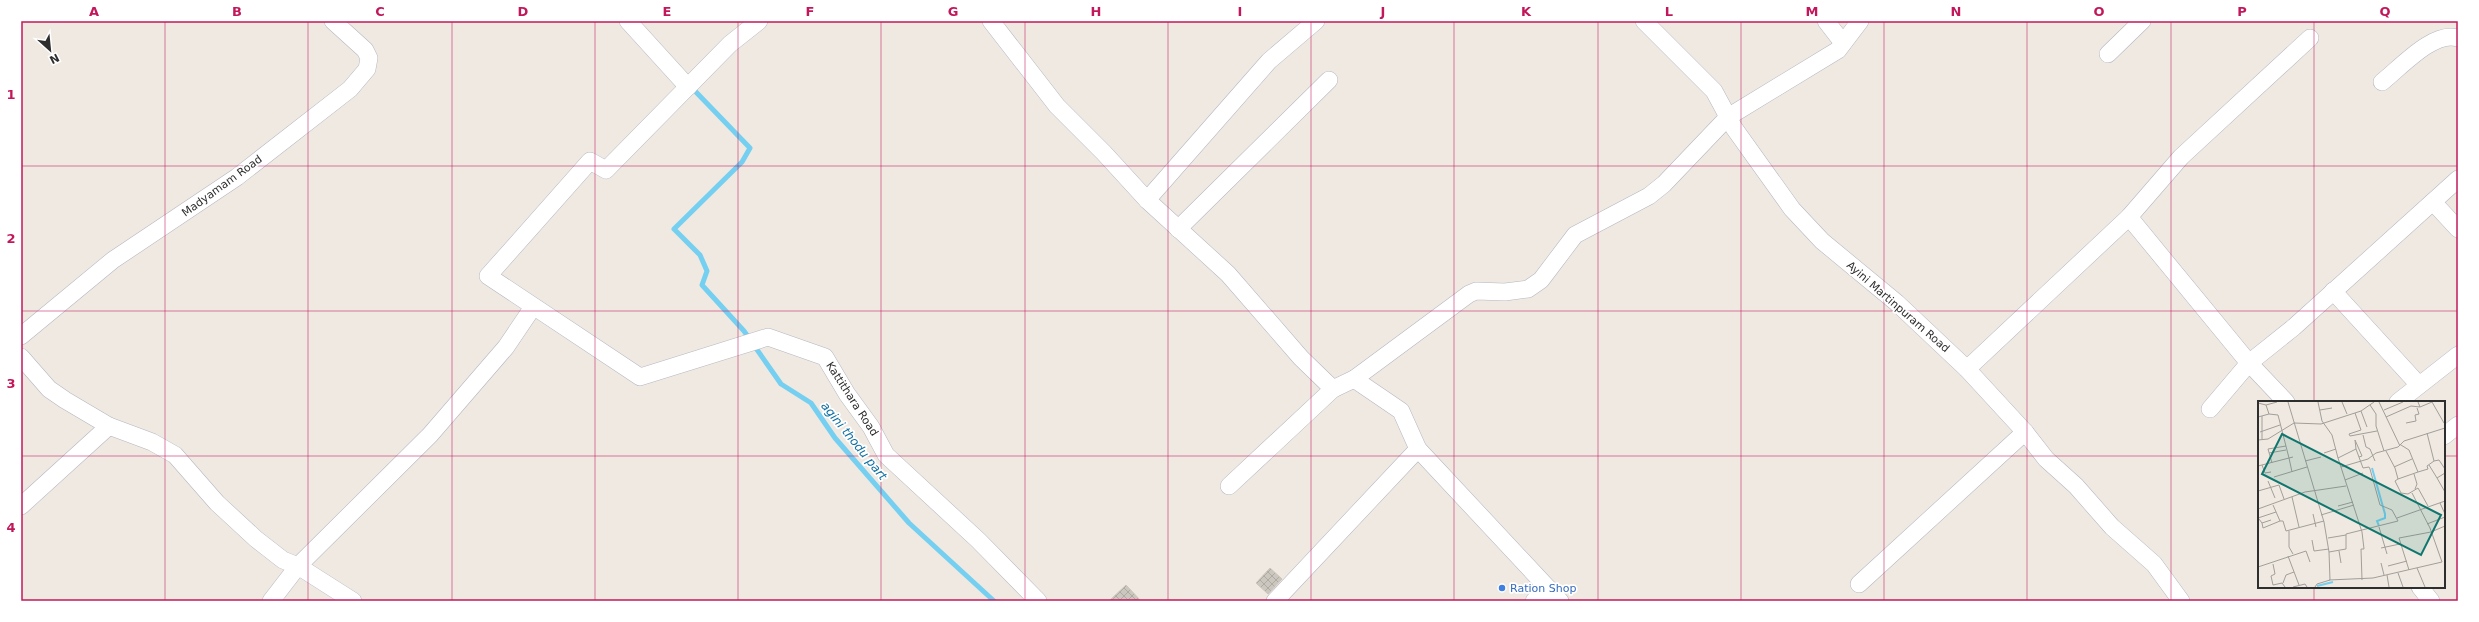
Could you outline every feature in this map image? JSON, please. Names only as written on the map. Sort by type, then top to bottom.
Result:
[{"type":"street","name":"Madyamam Road","points":[[21,336],[113,260],[236,177],[350,90],[367,69],[369,58],[365,50],[332,21]]},
{"type":"street","points":[[628,21],[688,87]]},
{"type":"street","points":[[271,601],[298,566],[430,435],[506,347],[533,307],[488,276],[590,161],[606,170],[730,44],[758,21]]},
{"type":"street","points":[[991,21],[1057,106],[1104,152],[1147,200],[1228,274],[1301,358],[1333,389]]},
{"type":"street","points":[[1147,200],[1269,61],[1316,21]]},
{"type":"street","name":"Ayini Martinpuram Road","points":[[1644,21],[1714,91],[1728,117],[1766,174],[1807,225],[1967,369],[2026,432],[2046,459],[2076,486],[2112,527],[2154,564],[2181,601]]},
{"type":"street","points":[[1826,21],[1843,43]]},
{"type":"street","points":[[1229,486],[1333,389],[1354,380],[1469,294],[1476,291],[1505,292],[1528,289],[1541,280],[1575,235],[1649,196],[1664,184],[1728,117],[1838,50],[1860,21]]},
{"type":"street","points":[[2108,54],[2142,21]]},
{"type":"street","points":[[2382,82],[2433,40],[2450,36],[2458,38]]},
{"type":"street","points":[[1967,369],[2129,217],[2181,157],[2310,38]]},
{"type":"street","points":[[1178,229],[1329,80]]},
{"type":"street","points":[[2210,409],[2249,363],[2333,291],[2458,179]]},
{"type":"street","points":[[2433,202],[2458,229]]},
{"type":"street","points":[[2129,217],[2249,363],[2285,401]]},
{"type":"street","points":[[2333,291],[2419,385]]},
{"type":"street","name":"Kattithara Road","points":[[533,307],[640,377],[768,337],[825,357],[847,394],[871,427],[886,455],[978,540],[1038,601]]},
{"type":"street","points":[[2399,401],[2458,355]]},
{"type":"street","points":[[21,358],[50,389],[109,426],[152,442],[175,455],[217,503],[283,560],[298,566],[353,601]]},
{"type":"street","points":[[1354,380],[1400,412],[1418,449],[1560,601]]},
{"type":"street","points":[[2445,435],[2458,425]]},
{"type":"street","points":[[21,506],[109,426]]},
{"type":"street","points":[[1859,584],[2026,432]]},
{"type":"street","points":[[1275,601],[1418,449]]},
{"type":"street","points":[[1534,601],[1548,588]]},
{"type":"street","points":[[2421,588],[2431,601]]},
{"type":"building","points":[[1270,568],[1282,579],[1268,594],[1256,583]]},
{"type":"building","points":[[1126,585],[1141,601],[1109,601]]},
{"type":"waterway","name":"agini thodu part","points":[[695,91],[750,148],[742,162],[674,229],[700,255],[707,271],[702,285],[744,331],[781,384],[811,403],[835,438],[909,523],[994,601]]},
{"type":"place","name":"Ration Shop","points":[[1502,588]]}]
